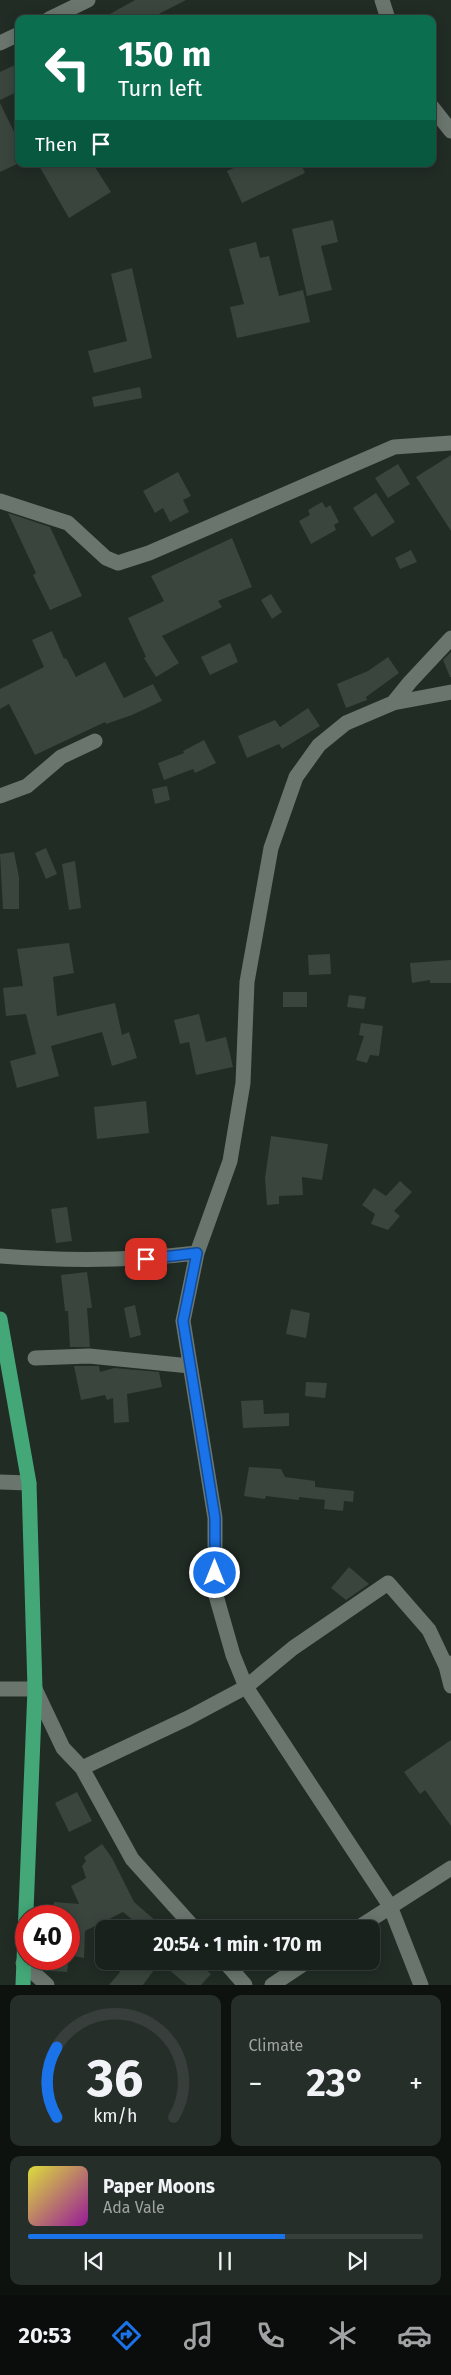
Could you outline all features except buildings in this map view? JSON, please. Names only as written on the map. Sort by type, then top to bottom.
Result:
[{"type":"main road","points":[[0,1319],[30,1483],[35,1689],[26,1905]]},
{"type":"main road","points":[[22,1985],[23,1970]]},
{"type":"street","points":[[57,15],[88,0]]},
{"type":"street","points":[[382,0],[387,15]]},
{"type":"street","points":[[0,43],[15,36]]},
{"type":"street","points":[[436,112],[451,131]]},
{"type":"street","points":[[0,501],[68,523],[106,558],[118,563],[149,553],[394,447],[451,443]]},
{"type":"street","points":[[392,704],[451,638]]},
{"type":"street","points":[[422,1985],[390,1906],[246,1687],[233,1655],[215,1592],[215,1518],[183,1321],[197,1253],[230,1160],[244,1083],[247,982],[271,848],[296,777],[319,744],[346,723],[392,704],[451,692]]},
{"type":"street","points":[[0,796],[27,786],[61,757],[95,741]]},
{"type":"street","points":[[0,1256],[56,1261],[146,1259],[197,1253]]},
{"type":"street","points":[[35,1358],[89,1356],[190,1366]]},
{"type":"street","points":[[0,1482],[30,1483]]},
{"type":"street","points":[[82,1768],[188,1718],[246,1687],[293,1648],[388,1583],[429,1630],[449,1665],[451,1686]]},
{"type":"street","points":[[0,1690],[35,1689],[63,1748],[82,1768],[132,1860],[187,1920]]},
{"type":"street","points":[[369,1920],[451,1868]]},
{"type":"street","points":[[31,1970],[47,1985]]},
{"type":"street","points":[[232,1970],[245,1985]]},
{"type":"street","points":[[272,1985],[294,1970]]},
{"type":"route","points":[[146,1259],[197,1253],[183,1321],[215,1518],[215,1573]]}]
